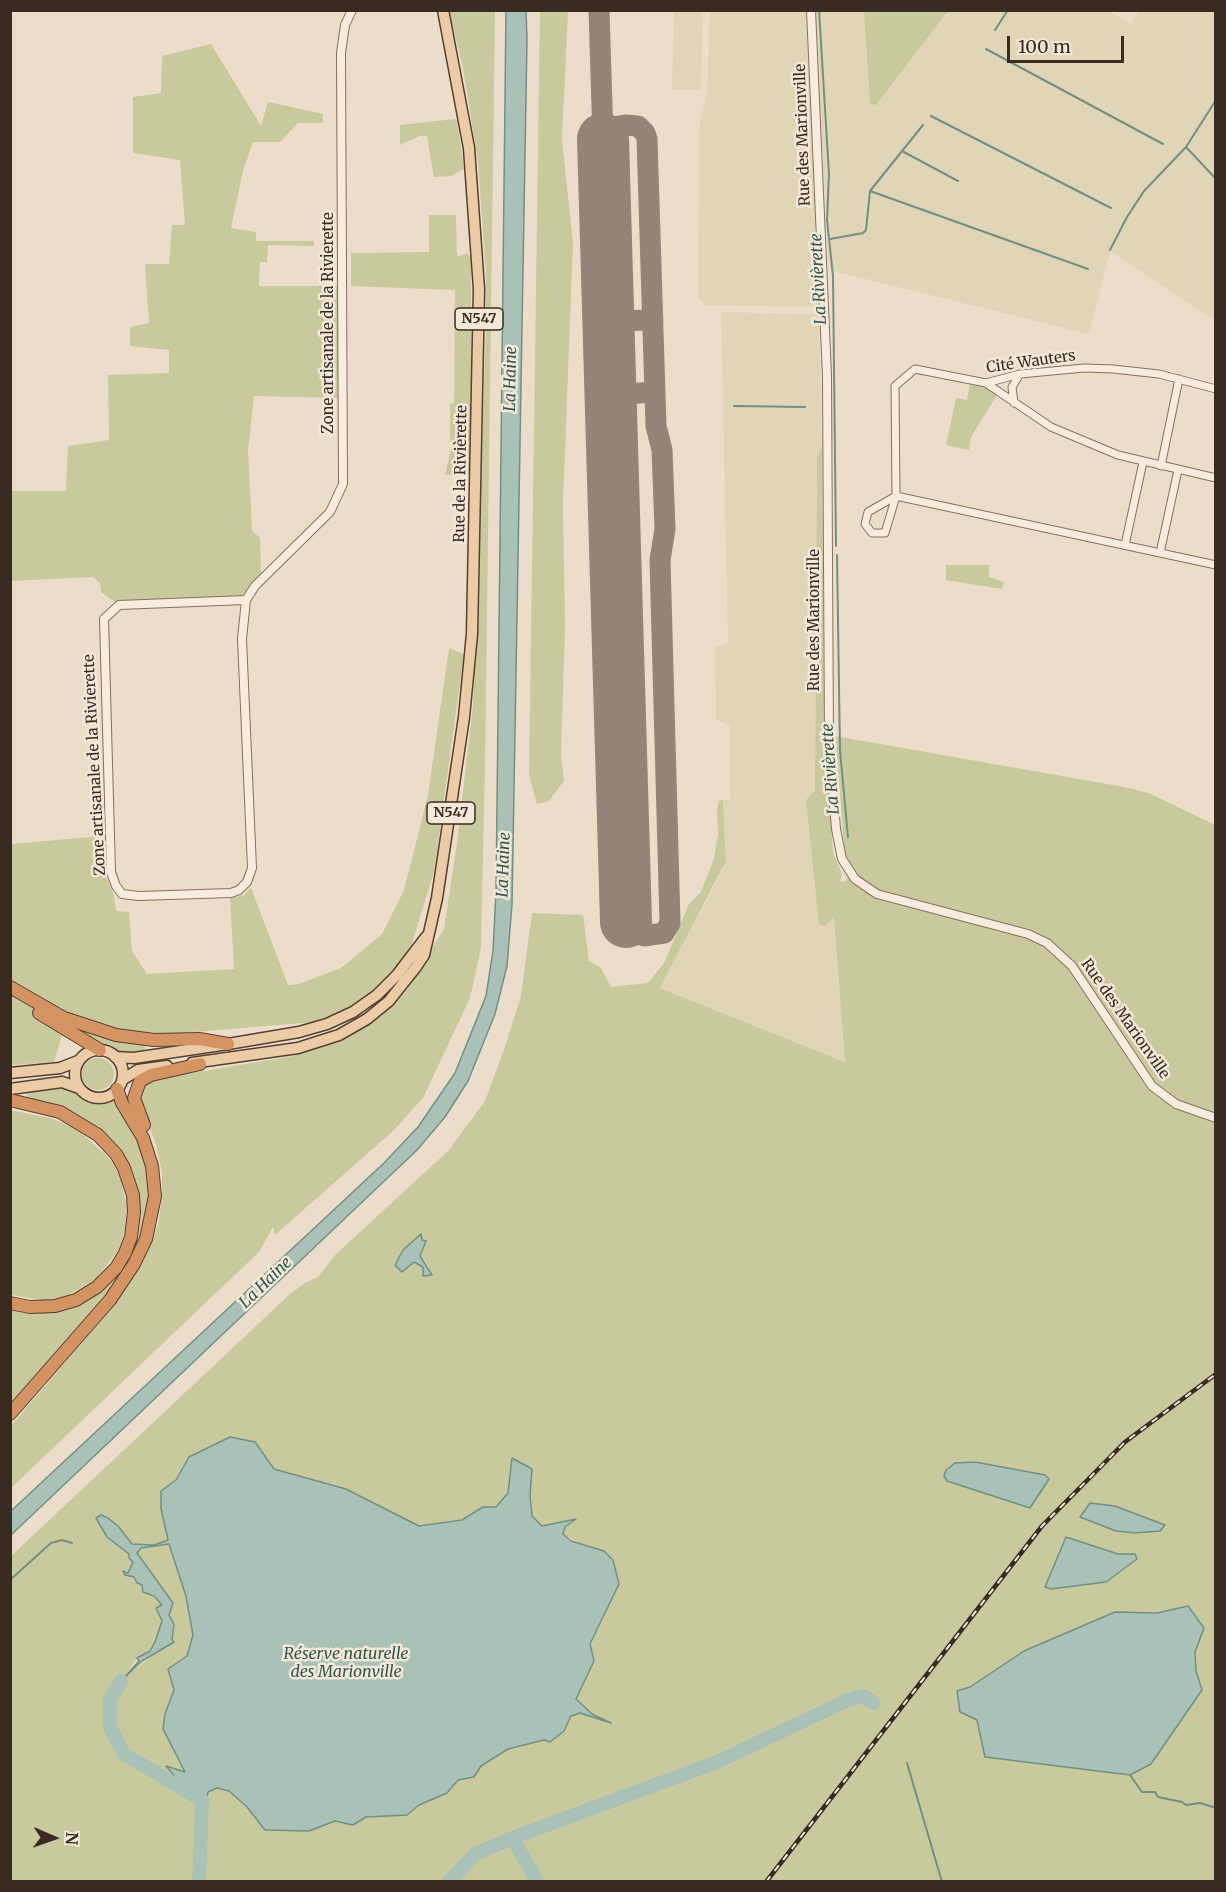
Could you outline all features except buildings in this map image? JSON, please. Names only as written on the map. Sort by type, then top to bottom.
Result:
[{"type":"highway","points":[[10,988],[64,1018],[116,1035],[154,1040],[199,1039],[228,1044]]},
{"type":"highway","points":[[10,988],[47,1019],[100,1050]]},
{"type":"highway","points":[[10,1414],[110,1300],[137,1258],[146,1239],[154,1210],[154,1180],[144,1125],[135,1102],[138,1085],[151,1075],[200,1064]]},
{"type":"highway","points":[[120,1084],[122,1103],[139,1128],[148,1152]]},
{"type":"highway","points":[[10,1100],[60,1112],[98,1135],[116,1154],[124,1168],[133,1194],[134,1212],[131,1237],[125,1253],[116,1268],[97,1287],[76,1300],[55,1306],[30,1307],[10,1303]]},
{"type":"main road","name":"Rue de la Rivièrette","points":[[426,937],[443,866],[470,672],[479,360],[478,262],[474,190],[465,116],[443,10]]},
{"type":"main road","name":"N547","points":[[100,1050],[115,1057],[134,1058],[316,1028],[353,1012],[387,985],[426,937]]},
{"type":"main road","name":"N547","points":[[10,1089],[62,1082],[97,1098],[108,1096],[138,1070],[200,1064],[298,1048],[326,1040],[355,1027],[384,1005],[408,979],[424,955],[426,937]]},
{"type":"main road","points":[[10,1073],[60,1068],[78,1061],[89,1052],[100,1050]]},
{"type":"main road","points":[[115,1057],[122,1069],[120,1084]]},
{"type":"main road","points":[[78,1061],[75,1075],[79,1088]]},
{"type":"street","name":"Zone artisanale de la Rivierette","points":[[246,600],[119,605],[104,619],[111,872],[122,894],[139,896],[221,894],[240,890],[247,882],[252,868],[242,639],[246,600],[255,586],[330,513],[343,484],[341,53],[345,24],[352,10]]},
{"type":"street","name":"Rue des Marionville","points":[[811,10],[827,376],[829,742],[836,829],[842,859],[855,879],[877,894],[1028,933],[1047,943],[1072,966],[1152,1086],[1176,1104],[1215,1118]]},
{"type":"street","name":"Cité Wauters","points":[[896,496],[866,515],[865,524],[872,533],[885,533],[896,496],[897,383],[915,369],[986,383],[1020,374],[1094,369],[1159,374],[1215,389]]},
{"type":"street","points":[[1014,403],[1012,387],[1020,374]]},
{"type":"street","points":[[1161,466],[1179,379]]},
{"type":"street","points":[[986,383],[1051,427],[1118,455],[1215,478]]},
{"type":"street","points":[[1125,545],[1143,462]]},
{"type":"street","points":[[1160,553],[1178,470]]},
{"type":"street","points":[[896,496],[1215,565]]},
{"type":"shaded area","points":[[648,11],[703,11],[701,90],[672,90],[674,12]]},
{"type":"shaded area","points":[[710,11],[806,11],[820,307],[706,305],[698,297],[699,129],[707,91]]},
{"type":"shaded area","points":[[815,11],[864,11],[870,103],[876,105],[948,11],[1108,11],[1131,24],[1139,11],[1215,11],[1215,321],[1110,251],[1089,334],[829,270]]},
{"type":"shaded area","points":[[721,312],[819,314],[822,446],[817,458],[815,790],[806,800],[834,915],[845,1062],[660,988],[722,871],[726,852],[723,800],[730,799],[730,726],[716,719],[715,647],[728,643]]},
{"type":"green space","points":[[449,11],[495,11],[481,948],[470,998],[423,1098],[393,1131],[275,1235],[273,1227],[259,1252],[11,1488],[11,1426],[113,1306],[147,1252],[158,1224],[162,1197],[162,1172],[156,1145],[139,1096],[142,1088],[147,1082],[156,1079],[293,1056],[354,1034],[405,992],[444,929],[457,843],[473,706],[486,327],[486,274],[478,162],[463,68]]},
{"type":"green space","points":[[540,11],[568,11],[562,140],[573,243],[563,504],[565,628],[561,756],[564,781],[549,801],[537,804],[529,775]]},
{"type":"green space","points":[[864,11],[948,11],[876,105],[870,104]]},
{"type":"green space","points":[[211,44],[261,126],[268,102],[323,114],[323,123],[298,123],[280,142],[253,142],[243,171],[231,228],[256,232],[256,241],[314,241],[314,246],[268,245],[267,262],[260,262],[259,286],[338,286],[339,398],[254,396],[248,450],[252,530],[260,538],[261,572],[242,600],[119,605],[101,592],[100,583],[93,577],[11,581],[10,491],[66,491],[68,446],[109,440],[108,375],[169,373],[169,350],[130,346],[130,327],[149,323],[145,264],[169,264],[172,225],[185,225],[180,160],[133,153],[133,97],[161,93],[162,56]]},
{"type":"green space","points":[[455,119],[464,169],[451,176],[434,177],[427,136],[420,136],[400,145],[400,125]]},
{"type":"green space","points":[[429,215],[456,215],[457,257],[467,253],[471,258],[471,474],[445,475],[452,444],[450,404],[454,403],[455,290],[351,286],[351,253],[429,252]]},
{"type":"green space","points":[[970,385],[986,387],[997,395],[971,437],[969,450],[946,445],[956,398],[967,400]]},
{"type":"green space","points":[[822,446],[824,739],[833,853],[842,874],[840,882],[847,881],[835,736],[1130,788],[1151,794],[1215,825],[1215,1881],[537,1881],[509,1836],[480,1852],[511,1842],[536,1881],[11,1882],[11,1556],[290,1294],[318,1277],[335,1255],[448,1151],[485,1101],[505,1047],[521,996],[532,913],[583,915],[589,961],[601,968],[611,987],[648,983],[664,963],[689,904],[701,892],[714,859],[718,834],[717,809],[719,801],[723,800],[726,861],[660,988],[845,1062],[834,917],[825,926],[819,924],[806,800],[815,790],[817,458]],"holes":[[[417,1237],[425,1241],[420,1256],[430,1268],[424,1272],[423,1267],[414,1262],[402,1272],[395,1265]],[[255,1442],[274,1469],[346,1489],[419,1526],[462,1520],[483,1507],[496,1507],[508,1493],[512,1458],[532,1469],[530,1496],[532,1516],[541,1526],[574,1520],[565,1527],[563,1534],[582,1545],[605,1616],[590,1644],[594,1661],[576,1699],[592,1714],[605,1721],[580,1713],[571,1716],[563,1731],[550,1742],[544,1740],[508,1749],[481,1766],[474,1777],[458,1780],[447,1793],[419,1805],[407,1815],[366,1817],[353,1825],[335,1821],[309,1831],[265,1830],[247,1807],[229,1791],[217,1788],[208,1792],[206,1802],[188,1791],[167,1768],[185,1773],[165,1714],[174,1690],[168,1669],[187,1656],[193,1635],[186,1596],[169,1543],[141,1548],[137,1553],[173,1603],[169,1615],[174,1624],[172,1640],[124,1678],[137,1658],[150,1651],[155,1642],[164,1637],[162,1621],[156,1609],[162,1605],[128,1573],[133,1562],[129,1554],[107,1537],[103,1526],[118,1525],[132,1544],[154,1545],[168,1540],[161,1509],[161,1491],[176,1480],[189,1457]],[[975,1462],[1044,1475],[1049,1479],[1029,1508],[947,1481],[944,1476]],[[1066,1537],[1137,1558],[1106,1582],[1051,1589],[1046,1587]],[[1188,1606],[1204,1628],[1195,1652],[1196,1671],[1202,1690],[957,1691],[970,1687],[1115,1612],[1157,1613]]]},
{"type":"green space","points":[[946,565],[989,565],[989,577],[1004,582],[1002,589],[946,580]]},
{"type":"green space","points":[[449,648],[464,654],[434,872],[409,953],[380,988],[360,1004],[316,1022],[157,1035],[96,1024],[65,1024],[98,1036],[145,1045],[145,1051],[122,1053],[65,1025],[54,1062],[11,1065],[11,844],[102,836],[105,874],[114,896],[116,911],[129,912],[132,951],[147,974],[234,969],[230,898],[244,895],[251,888],[288,985],[299,984],[341,968],[382,934],[404,890],[428,795]]},
{"type":"green space","points":[[98,1058],[109,1063],[114,1074],[109,1085],[98,1090],[87,1085],[82,1074],[87,1063]]},
{"type":"green space","points":[[57,1086],[73,1090],[82,1099],[92,1103],[115,1100],[138,1139],[147,1171],[150,1200],[141,1236],[124,1270],[104,1297],[11,1406],[11,1307],[79,1303],[132,1246],[125,1162],[50,1104],[27,1097],[26,1091]]},
{"type":"green space","points":[[10,1110],[50,1118],[76,1128],[109,1158],[120,1176],[127,1208],[125,1228],[119,1249],[96,1279],[64,1297],[42,1300],[11,1295]]},
{"type":"water","name":"La Haine","points":[[506,11],[526,11],[527,39],[512,904],[507,966],[495,1014],[468,1081],[445,1117],[417,1150],[11,1535],[11,1511],[384,1163],[418,1127],[455,1073],[486,996],[493,951],[496,892]]},
{"type":"water","points":[[421,1234],[422,1240],[426,1241],[420,1256],[432,1275],[423,1276],[423,1267],[414,1262],[402,1272],[395,1265],[403,1250]]},
{"type":"water","name":"Réserve naturelle des Marionville","points":[[230,1437],[255,1442],[274,1469],[346,1489],[419,1526],[462,1520],[483,1507],[496,1507],[508,1493],[512,1458],[532,1469],[530,1496],[532,1516],[542,1526],[576,1519],[565,1527],[563,1534],[571,1541],[604,1551],[613,1560],[619,1584],[590,1644],[594,1661],[576,1699],[592,1714],[611,1723],[580,1713],[571,1716],[564,1731],[550,1742],[544,1740],[508,1749],[481,1766],[474,1777],[458,1780],[447,1793],[419,1805],[407,1815],[366,1817],[353,1825],[335,1821],[309,1831],[265,1830],[247,1807],[229,1791],[217,1788],[208,1792],[206,1802],[188,1792],[166,1766],[185,1772],[163,1729],[165,1714],[174,1690],[168,1669],[187,1656],[193,1635],[186,1596],[169,1544],[141,1548],[137,1553],[173,1603],[169,1615],[174,1624],[172,1640],[174,1642],[142,1661],[121,1681],[139,1661],[137,1658],[150,1651],[155,1642],[162,1621],[156,1608],[162,1605],[154,1596],[143,1592],[142,1585],[137,1583],[134,1577],[125,1575],[123,1571],[128,1573],[133,1562],[129,1554],[107,1537],[96,1518],[101,1515],[108,1518],[118,1526],[132,1544],[154,1545],[168,1540],[161,1509],[161,1491],[176,1480],[189,1457]]},
{"type":"water","points":[[975,1462],[1045,1475],[1049,1479],[1030,1508],[947,1481],[944,1476],[946,1470],[955,1463]]},
{"type":"water","points":[[1090,1503],[1115,1506],[1165,1525],[1160,1531],[1135,1533],[1116,1531],[1080,1517]]},
{"type":"water","points":[[1066,1537],[1118,1554],[1135,1554],[1137,1559],[1106,1582],[1051,1589],[1045,1587]]},
{"type":"water","points":[[1188,1606],[1204,1628],[1195,1652],[1196,1671],[1202,1690],[1151,1764],[1130,1775],[985,1757],[977,1720],[960,1712],[957,1691],[970,1687],[1024,1651],[1115,1612],[1157,1613]]},
{"type":"waterway","name":"La Rivièrette","points":[[819,10],[829,174],[827,220],[833,276],[836,546]]},
{"type":"waterway","points":[[995,30],[1008,10]]},
{"type":"waterway","points":[[986,49],[1163,144]]},
{"type":"waterway","points":[[1110,250],[1144,191],[1186,147],[1216,100]]},
{"type":"waterway","points":[[931,116],[1111,208]]},
{"type":"waterway","points":[[830,239],[863,233],[866,230],[870,191],[923,125]]},
{"type":"waterway","points":[[1186,147],[1216,179]]},
{"type":"waterway","points":[[902,151],[958,181]]},
{"type":"waterway","points":[[870,191],[1088,269]]},
{"type":"waterway","points":[[734,406],[805,407]]},
{"type":"waterway","name":"La Rivièrette","points":[[837,555],[840,750],[848,837]]},
{"type":"waterway","points":[[10,1580],[51,1543],[62,1540],[72,1543]]},
{"type":"waterway","points":[[121,1681],[110,1700],[110,1727],[124,1754],[202,1800],[199,1882]]},
{"type":"waterway","points":[[512,1838],[717,1762],[848,1700],[864,1696],[873,1703]]},
{"type":"waterway","points":[[907,1763],[942,1882]]},
{"type":"waterway","points":[[1130,1775],[1142,1792],[1155,1792],[1158,1797],[1186,1805],[1200,1803],[1216,1808]]},
{"type":"waterway","points":[[449,1882],[475,1854],[512,1838],[538,1882]]},
{"type":"taxiway","points":[[599,10],[603,139]]},
{"type":"taxiway","points":[[603,139],[607,131],[613,127],[625,125],[638,126],[647,139],[656,426],[662,450],[665,529],[660,560],[670,923],[664,933],[644,936],[629,930],[626,922]]},
{"type":"taxiway","points":[[608,321],[653,320]]},
{"type":"taxiway","points":[[611,395],[655,392]]},
{"type":"runway","points":[[603,139],[626,922]]},
{"type":"railway","points":[[766,1882],[1042,1526],[1125,1442],[1216,1374]]}]
